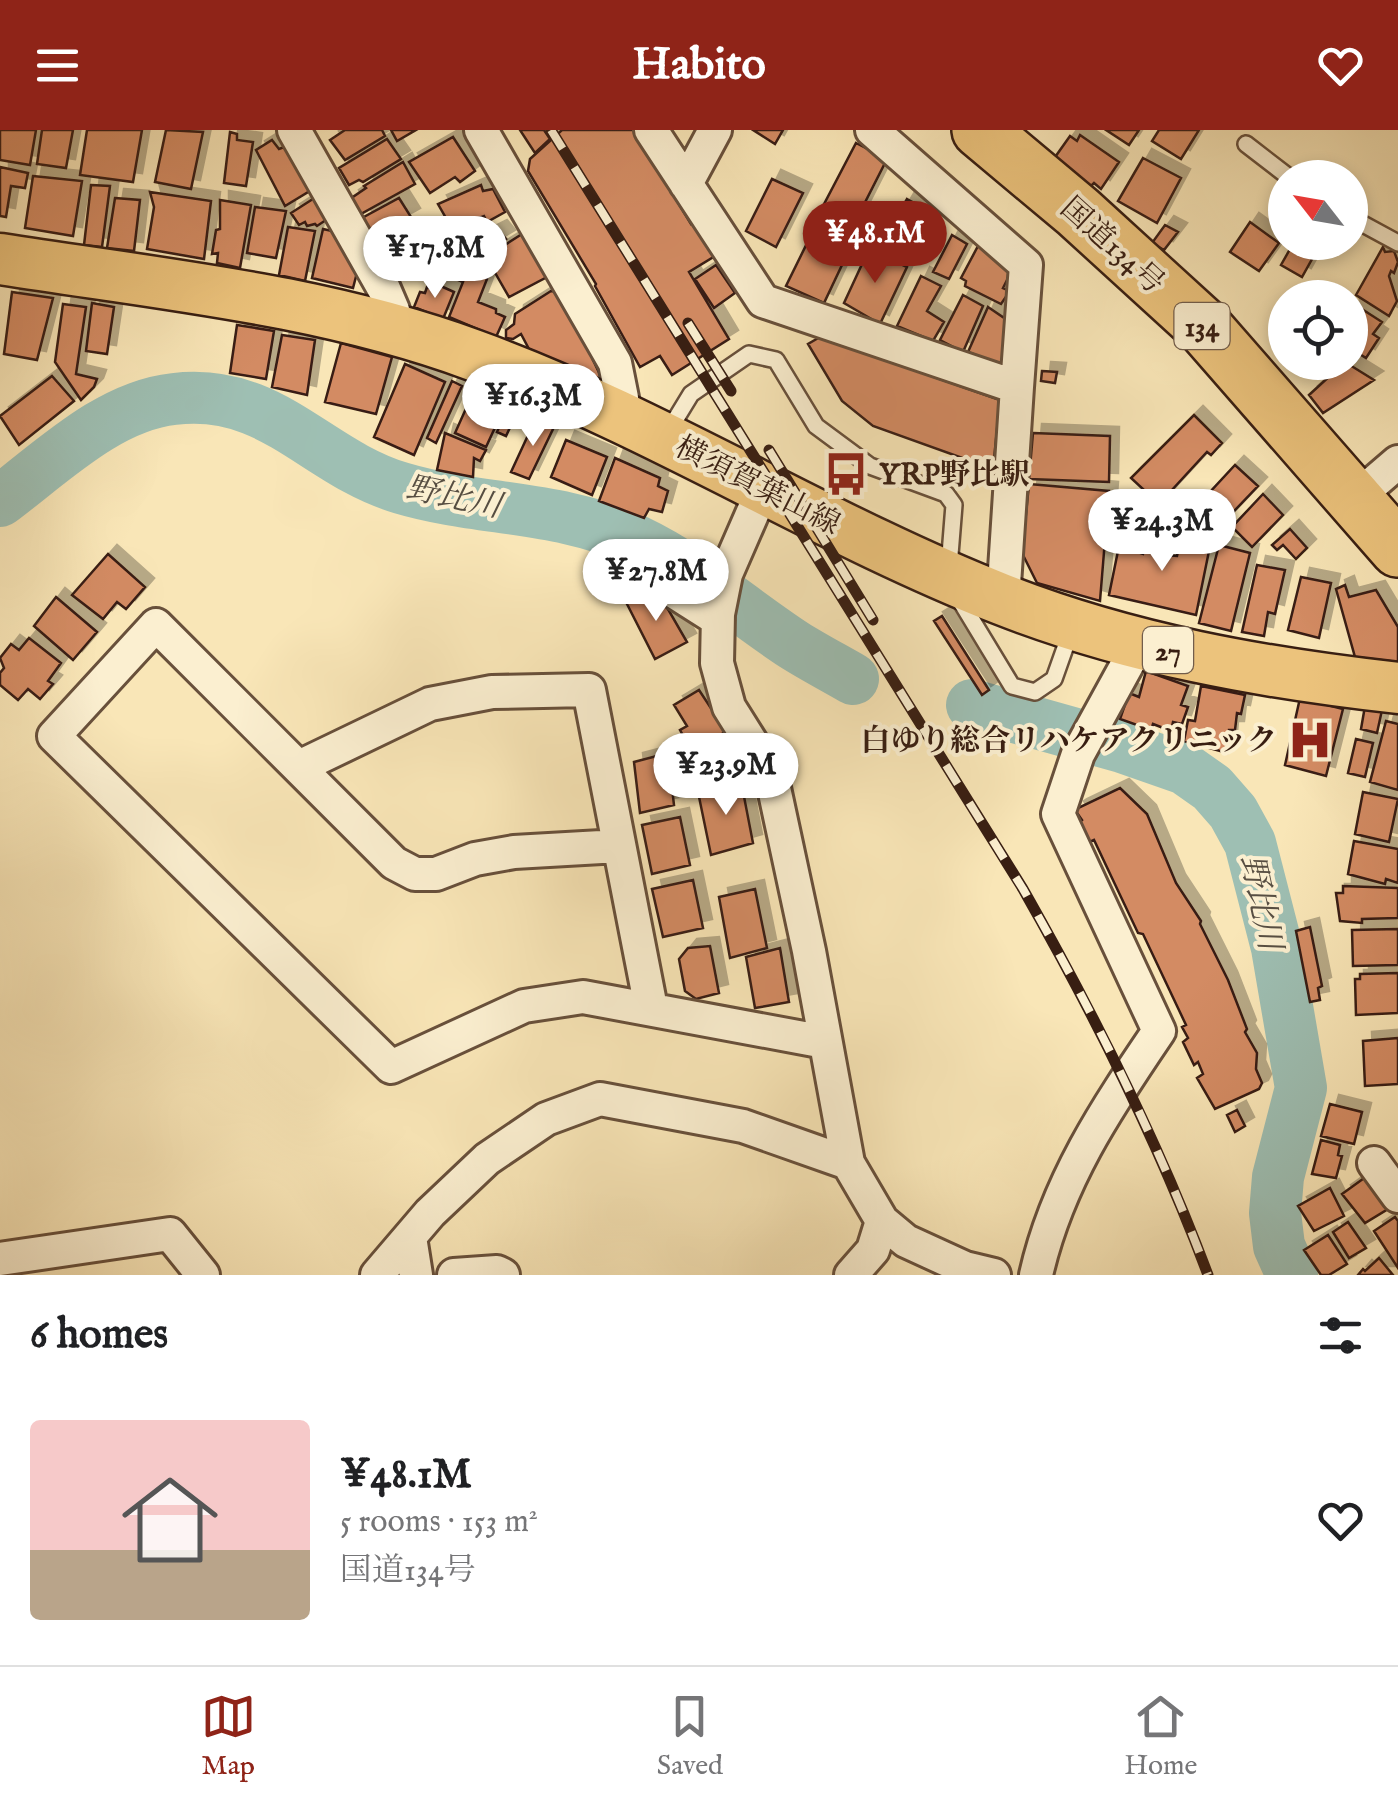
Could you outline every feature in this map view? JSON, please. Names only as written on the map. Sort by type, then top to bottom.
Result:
[{"type":"highway","name":"国道134号","points":[[980,130],[1078,212],[1204,327],[1398,548]]},
{"type":"main road","name":"横須賀葉山線","points":[[0,259],[306,306],[392,328],[473,355],[612,414],[1003,600],[1134,641],[1264,670],[1398,688]]},
{"type":"street","points":[[294,130],[384,289],[393,310],[392,328]]},
{"type":"street","points":[[481,130],[616,364],[622,398],[612,414]]},
{"type":"street","points":[[651,130],[763,302],[1016,387]]},
{"type":"street","points":[[686,184],[715,130]]},
{"type":"street","points":[[872,130],[1026,264],[1003,600]]},
{"type":"street","points":[[1356,498],[1398,462]]},
{"type":"street","points":[[764,489],[726,574],[718,616],[717,662],[729,707],[772,774],[848,1163],[882,1221],[906,1242],[965,1268],[994,1275]]},
{"type":"street","points":[[651,577],[718,616]]},
{"type":"street","points":[[618,846],[514,852],[474,859],[436,874],[415,874],[394,863],[156,624],[54,736],[391,1068],[524,1006],[583,997],[825,1042]]},
{"type":"street","points":[[1036,1275],[1046,1233],[1084,1144],[1159,1032],[1058,814],[1078,754],[1128,664],[1134,641]]},
{"type":"street","points":[[299,768],[430,704],[492,692],[588,690],[651,1008]]},
{"type":"street","points":[[377,1275],[430,1213],[487,1158],[546,1119],[600,1099],[743,1126],[848,1163]]},
{"type":"street","points":[[1374,1163],[1398,1196]]},
{"type":"street","points":[[852,1275],[873,1250],[882,1221]]},
{"type":"street","points":[[8,1275],[0,1262],[170,1234],[203,1275]]},
{"type":"street","points":[[410,1237],[416,1275]]},
{"type":"street","points":[[454,1275],[503,1275]]},
{"type":"lane","points":[[1246,144],[1268,161]]},
{"type":"lane","points":[[1368,228],[1398,244]]},
{"type":"lane","points":[[664,438],[691,394],[749,354],[776,360],[816,426],[870,466],[946,494],[954,505],[948,577],[1012,686],[1035,692],[1054,679],[1074,623]]},
{"type":"building","points":[[0,130],[36,130],[30,165],[0,160]]},
{"type":"building","points":[[42,130],[73,130],[66,168],[37,164]]},
{"type":"building","points":[[87,130],[142,130],[133,182],[80,175]]},
{"type":"building","points":[[166,130],[203,132],[191,189],[155,182]]},
{"type":"building","points":[[345,130],[382,130],[385,136],[345,160],[330,140]]},
{"type":"building","points":[[391,130],[416,130],[397,141]]},
{"type":"building","points":[[520,130],[544,130],[550,139],[535,153]]},
{"type":"building","points":[[562,130],[634,130],[715,256],[689,272],[729,339],[672,375],[660,356],[640,367],[528,171],[530,159]]},
{"type":"building","points":[[753,130],[783,130],[775,144]]},
{"type":"building","points":[[1106,130],[1139,130],[1129,145]]},
{"type":"building","points":[[1159,130],[1199,130],[1181,159],[1152,141]]},
{"type":"building","points":[[230,132],[237,134],[237,140],[253,142],[246,186],[224,183]]},
{"type":"building","points":[[1080,135],[1119,162],[1101,189],[1053,160],[1070,136],[1077,141]]},
{"type":"building","points":[[453,137],[475,171],[460,182],[455,177],[430,193],[409,162]]},
{"type":"building","points":[[387,139],[401,159],[363,182],[349,185],[339,168]]},
{"type":"building","points":[[272,140],[279,149],[287,146],[313,189],[285,206],[256,150]]},
{"type":"building","points":[[856,143],[887,159],[854,224],[822,208]]},
{"type":"building","points":[[1143,158],[1181,178],[1157,223],[1118,201]]},
{"type":"building","points":[[403,162],[415,184],[359,215],[350,199]]},
{"type":"building","points":[[0,167],[28,173],[25,188],[11,186],[6,217],[0,216]]},
{"type":"building","points":[[33,176],[82,181],[73,236],[25,228]]},
{"type":"building","points":[[772,179],[803,193],[776,247],[746,231]]},
{"type":"building","points":[[91,185],[110,186],[102,247],[84,245]]},
{"type":"building","points":[[481,185],[483,191],[493,189],[505,212],[487,222],[484,216],[479,218],[483,225],[458,239],[438,204]]},
{"type":"building","points":[[150,192],[211,201],[204,259],[147,249],[154,207]]},
{"type":"building","points":[[316,197],[329,218],[317,226],[307,226],[305,222],[299,225],[291,213]]},
{"type":"building","points":[[115,198],[140,200],[134,251],[107,248]]},
{"type":"building","points":[[399,198],[411,217],[372,239],[362,218]]},
{"type":"building","points":[[907,199],[934,214],[909,254],[883,240]]},
{"type":"building","points":[[220,200],[251,205],[240,268],[217,263],[218,253],[212,254],[216,230],[220,229]]},
{"type":"building","points":[[255,207],[286,211],[276,258],[247,253]]},
{"type":"building","points":[[1250,222],[1268,235],[1268,258],[1259,271],[1230,252]]},
{"type":"building","points":[[1165,225],[1178,232],[1164,250],[1152,243]]},
{"type":"building","points":[[288,227],[315,231],[305,281],[279,275]]},
{"type":"building","points":[[323,229],[341,233],[359,265],[353,288],[312,278]]},
{"type":"building","points":[[498,229],[506,239],[482,253],[476,240]]},
{"type":"building","points":[[814,229],[851,246],[824,303],[786,286]]},
{"type":"building","points":[[522,234],[547,277],[509,297],[486,257]]},
{"type":"building","points":[[952,235],[967,244],[949,279],[933,272]]},
{"type":"building","points":[[978,246],[1004,261],[1010,274],[1003,288],[1010,291],[1001,304],[965,286],[966,281],[961,278]]},
{"type":"building","points":[[1383,247],[1385,252],[1394,251],[1398,262],[1389,276],[1397,301],[1389,316],[1368,303],[1368,280],[1364,280]]},
{"type":"building","points":[[869,249],[907,267],[880,324],[844,303]]},
{"type":"building","points":[[1284,260],[1312,260],[1302,277],[1281,265]]},
{"type":"building","points":[[716,265],[735,293],[714,308],[695,279]]},
{"type":"building","points":[[461,266],[483,267],[487,279],[478,302],[505,317],[496,337],[449,317],[463,282],[456,279]]},
{"type":"building","points":[[921,276],[941,286],[927,311],[944,322],[933,341],[897,326]]},
{"type":"building","points":[[434,283],[454,292],[443,319],[414,307],[420,292],[425,293],[427,287],[432,289]]},
{"type":"building","points":[[551,291],[561,292],[598,357],[593,360],[605,385],[529,349],[521,334],[506,338],[515,314]]},
{"type":"building","points":[[12,292],[53,298],[37,360],[4,354]]},
{"type":"building","points":[[963,295],[983,306],[963,352],[940,340]]},
{"type":"building","points":[[92,303],[114,307],[107,354],[86,351]]},
{"type":"building","points":[[63,304],[86,307],[76,374],[97,379],[81,400],[55,362]]},
{"type":"building","points":[[988,307],[1007,320],[1004,361],[998,364],[968,352]]},
{"type":"building","points":[[1368,313],[1382,322],[1373,334],[1379,338],[1368,355]]},
{"type":"building","points":[[237,325],[274,331],[266,379],[230,373]]},
{"type":"building","points":[[282,335],[315,340],[307,395],[272,387]]},
{"type":"building","points":[[820,337],[1000,400],[993,469],[873,426],[842,401],[808,344]]},
{"type":"building","points":[[341,343],[392,357],[376,414],[325,402]]},
{"type":"building","points":[[405,364],[445,382],[414,455],[374,437]]},
{"type":"building","points":[[1042,371],[1057,372],[1055,383],[1041,381]]},
{"type":"building","points":[[52,376],[74,401],[19,445],[0,416]]},
{"type":"building","points":[[1368,376],[1374,380],[1323,413],[1309,395],[1325,380],[1368,380]]},
{"type":"building","points":[[452,381],[462,386],[436,443],[427,438]]},
{"type":"building","points":[[473,393],[504,408],[486,447],[455,433]]},
{"type":"building","points":[[511,400],[521,404],[506,436],[497,432]]},
{"type":"building","points":[[1194,415],[1222,443],[1211,455],[1207,452],[1159,504],[1131,478]]},
{"type":"building","points":[[536,418],[554,427],[529,479],[511,472]]},
{"type":"building","points":[[445,433],[486,450],[480,461],[474,458],[473,477],[437,470]]},
{"type":"building","points":[[1033,433],[1110,436],[1109,482],[1029,479]]},
{"type":"building","points":[[566,440],[607,457],[592,495],[551,477]]},
{"type":"building","points":[[615,458],[660,478],[658,486],[668,491],[662,512],[649,509],[644,518],[599,501]]},
{"type":"building","points":[[1235,465],[1258,486],[1216,530],[1205,521],[1198,527],[1184,520]]},
{"type":"building","points":[[1029,484],[1109,491],[1100,601],[1037,583],[1022,553]]},
{"type":"building","points":[[1263,494],[1283,515],[1252,547],[1232,527]]},
{"type":"building","points":[[1290,529],[1307,548],[1296,559],[1283,545],[1277,550],[1272,545]]},
{"type":"building","points":[[1181,536],[1211,541],[1196,615],[1109,595],[1119,546],[1143,554],[1147,538],[1169,537],[1165,555],[1177,556]]},
{"type":"building","points":[[1219,545],[1250,553],[1231,631],[1199,623]]},
{"type":"building","points":[[108,554],[145,587],[126,609],[117,602],[103,619],[72,595]]},
{"type":"building","points":[[1257,565],[1285,570],[1275,614],[1268,612],[1264,636],[1242,632]]},
{"type":"building","points":[[1301,577],[1331,583],[1319,638],[1288,630]]},
{"type":"building","points":[[1345,585],[1349,597],[1376,590],[1398,627],[1398,662],[1355,657],[1336,589]]},
{"type":"building","points":[[651,590],[656,601],[661,597],[687,642],[655,659],[627,604]]},
{"type":"building","points":[[56,597],[97,632],[73,660],[34,626]]},
{"type":"building","points":[[942,616],[989,690],[982,695],[934,621]]},
{"type":"building","points":[[29,638],[61,663],[48,681],[53,684],[40,699],[28,689],[18,700],[0,685],[4,668],[0,658],[11,644],[19,650]]},
{"type":"building","points":[[1146,671],[1188,686],[1181,705],[1188,707],[1182,724],[1173,722],[1171,731],[1153,724],[1151,730],[1120,719],[1129,693],[1139,697]]},
{"type":"building","points":[[1201,686],[1245,695],[1235,730],[1229,730],[1227,753],[1184,741],[1188,720],[1195,721]]},
{"type":"building","points":[[699,690],[726,731],[696,753],[688,754],[680,730],[687,726],[674,705]]},
{"type":"building","points":[[1300,698],[1343,709],[1326,776],[1285,765]]},
{"type":"building","points":[[1365,706],[1382,710],[1377,733],[1361,729]]},
{"type":"building","points":[[1386,721],[1398,724],[1398,790],[1370,782]]},
{"type":"building","points":[[1356,739],[1373,743],[1365,777],[1348,773]]},
{"type":"building","points":[[668,753],[674,805],[640,813],[634,762]]},
{"type":"building","points":[[741,781],[753,843],[711,855],[698,792]]},
{"type":"building","points":[[1120,788],[1147,814],[1176,883],[1201,921],[1257,1053],[1256,1069],[1262,1083],[1259,1089],[1215,1109],[1197,1078],[1203,1074],[1198,1062],[1194,1065],[1183,1042],[1188,1038],[1182,1027],[1186,1025],[1143,934],[1138,933],[1094,840],[1085,844],[1075,826],[1082,820],[1075,810]]},
{"type":"building","points":[[1363,792],[1398,799],[1389,842],[1355,834]]},
{"type":"building","points":[[680,817],[690,865],[652,874],[642,825]]},
{"type":"building","points":[[1354,841],[1398,849],[1398,883],[1386,879],[1385,884],[1348,874]]},
{"type":"building","points":[[693,880],[703,928],[663,937],[652,889]]},
{"type":"building","points":[[1343,886],[1398,888],[1398,918],[1362,919],[1362,923],[1340,921],[1336,893],[1343,893]]},
{"type":"building","points":[[755,889],[767,948],[730,958],[719,897]]},
{"type":"building","points":[[1310,927],[1322,986],[1318,988],[1320,1000],[1310,1002],[1296,931]]},
{"type":"building","points":[[1398,929],[1398,965],[1353,966],[1352,930]]},
{"type":"building","points":[[710,946],[719,993],[696,999],[685,991],[679,959],[688,948]]},
{"type":"building","points":[[780,948],[789,1002],[755,1008],[746,957]]},
{"type":"building","points":[[1398,973],[1398,1013],[1356,1015],[1355,979],[1360,979],[1360,974]]},
{"type":"building","points":[[1398,1038],[1398,1084],[1365,1086],[1363,1041]]},
{"type":"building","points":[[1330,1104],[1362,1112],[1354,1144],[1321,1136]]},
{"type":"building","points":[[1237,1110],[1245,1126],[1235,1132],[1227,1115]]},
{"type":"building","points":[[1321,1140],[1340,1145],[1338,1155],[1342,1156],[1336,1178],[1312,1174]]},
{"type":"building","points":[[1367,1176],[1388,1209],[1365,1223],[1342,1194]]},
{"type":"building","points":[[1330,1188],[1344,1216],[1314,1231],[1298,1206]]},
{"type":"building","points":[[1395,1217],[1398,1221],[1398,1268],[1374,1231]]},
{"type":"building","points":[[1348,1222],[1366,1248],[1349,1258],[1333,1232]]},
{"type":"building","points":[[1328,1235],[1347,1264],[1329,1275],[1321,1275],[1304,1250]]},
{"type":"building","points":[[1379,1258],[1393,1275],[1358,1275],[1363,1269]]},
{"type":"waterway","name":"野比川","points":[[0,501],[81,438],[126,413],[174,399],[208,398],[239,404],[266,415],[371,477],[401,488],[549,514],[637,541],[698,577],[794,645],[853,679]]},
{"type":"waterway","name":"野比川","points":[[972,705],[1185,769],[1212,788],[1233,812],[1250,843],[1277,948],[1301,1088],[1278,1177],[1275,1213],[1279,1246],[1292,1275]]},
{"type":"railway","points":[[551,130],[1023,889],[1123,1079],[1208,1275]]},
{"type":"railway","points":[[688,323],[731,391]]},
{"type":"railway","points":[[769,450],[873,620]]},
{"type":"place","name":"YRP野比駅","points":[[846,474]]},
{"type":"place","name":"白ゆり総合リハケアクリニック","points":[[1310,740]]}]
